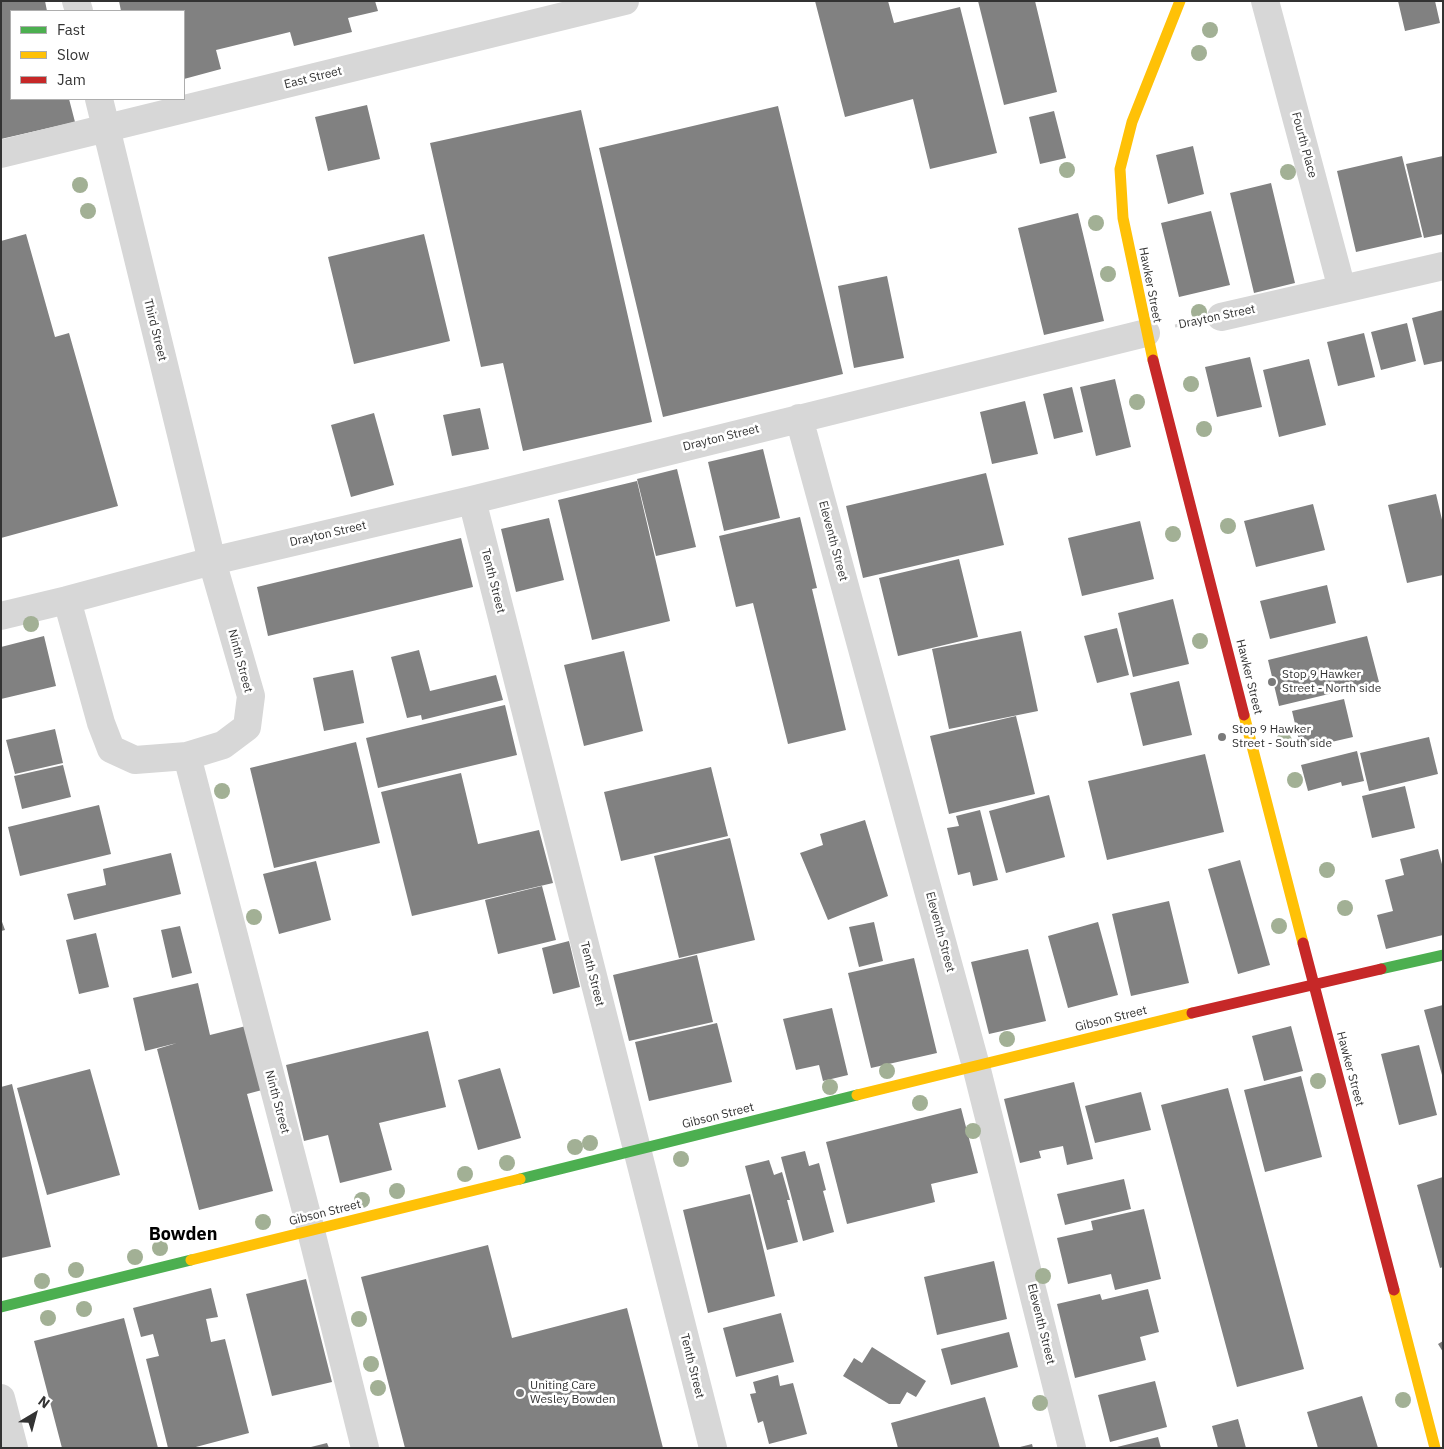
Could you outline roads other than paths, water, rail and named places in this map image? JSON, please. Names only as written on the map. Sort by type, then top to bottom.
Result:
[{"type":"street","name":"East Street","points":[[1,154],[624,1]]},
{"type":"street","name":"Hawker Street","points":[[1180,1],[1132,122],[1120,169],[1123,218],[1146,332],[1435,1448]]},
{"type":"street","name":"Fourth Place","points":[[1265,1],[1342,289]]},
{"type":"street","name":"Third Street","points":[[99,100],[212,561]]},
{"type":"street","name":"Drayton Street","points":[[1221,317],[1443,266]]},
{"type":"street","name":"Drayton Street","points":[[1,616],[212,561],[472,500],[1146,332]]},
{"type":"street","name":"Eleventh Street","points":[[799,418],[976,1066],[1072,1448]]},
{"type":"street","name":"Tenth Street","points":[[472,500],[713,1448]]},
{"type":"street","name":"Ninth Street","points":[[68,600],[101,723],[111,749],[135,760],[187,756],[223,744],[247,727],[251,696],[212,561]]},
{"type":"street","name":"Ninth Street","points":[[187,756],[311,1231],[365,1448]]},
{"type":"street","name":"Gibson Street","points":[[1,1307],[976,1066],[1314,984],[1443,955]]},
{"type":"street","points":[[1,1398],[14,1448]]},
{"type":"place","name":"Stop 9 Hawker Street - North side","points":[[1272,682]]},
{"type":"place","name":"Stop 9 Hawker Street - South side","points":[[1222,737]]},
{"type":"place","name":"Uniting Care Wesley Bowden","points":[[520,1393]]},
{"type":"district","name":"Bowden","points":[[183,1235]]}]
